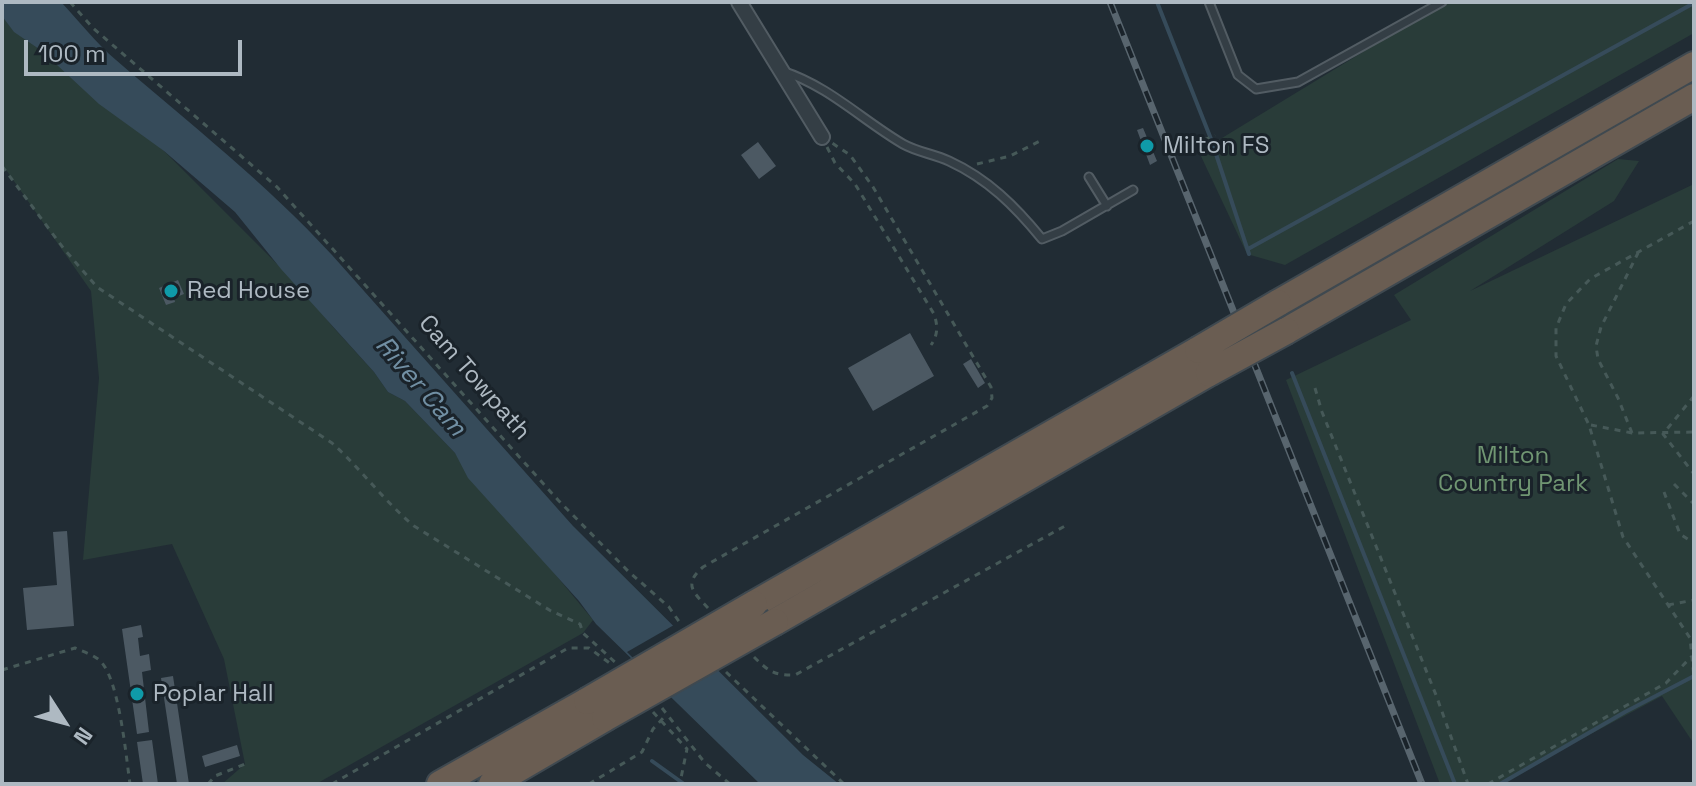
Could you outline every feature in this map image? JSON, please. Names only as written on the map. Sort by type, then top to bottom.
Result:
[{"type":"highway","points":[[440,784],[775,622],[1203,362],[1278,303],[1694,65]]},
{"type":"highway","points":[[492,784],[754,604],[1203,362],[1286,331],[1694,97]]},
{"type":"street","points":[[739,2],[822,137]]},
{"type":"lane","points":[[1209,2],[1238,75],[1256,89],[1298,82],[1442,2]]},
{"type":"lane","points":[[780,70],[827,91],[905,146],[973,172],[1013,203],[1042,239],[1133,190]]},
{"type":"lane","points":[[1089,177],[1107,206]]},
{"type":"path","name":"Cam Towpath","points":[[70,2],[93,28],[277,187],[558,500],[628,571],[669,607],[684,630]]},
{"type":"path","points":[[1204,140],[1215,135]]},
{"type":"path","points":[[822,137],[835,163],[855,184],[878,219],[934,314],[937,334],[931,345]]},
{"type":"path","points":[[714,615],[693,593],[693,575],[703,567],[987,406],[992,398],[991,387],[873,187],[850,155],[822,137]]},
{"type":"path","points":[[962,167],[1010,156],[1040,141]]},
{"type":"path","points":[[2,166],[64,249],[97,287],[332,443],[414,526],[551,611],[580,624],[583,633],[623,670]]},
{"type":"path","points":[[1694,221],[1590,279],[1566,304],[1556,328],[1556,356],[1589,425],[1623,537],[1692,637],[1694,678]]},
{"type":"path","points":[[1632,433],[1598,359],[1596,346],[1601,327],[1638,253]]},
{"type":"path","points":[[1315,388],[1468,784]]},
{"type":"path","points":[[1663,434],[1694,396]]},
{"type":"path","points":[[1589,425],[1632,433],[1694,432]]},
{"type":"path","points":[[1663,434],[1694,474]]},
{"type":"path","points":[[1674,484],[1694,504]]},
{"type":"path","points":[[1664,492],[1680,534],[1694,543]]},
{"type":"path","points":[[747,649],[768,671],[779,676],[795,675],[1065,526]]},
{"type":"path","points":[[1668,605],[1694,600]]},
{"type":"path","points":[[2,670],[75,648],[100,660],[115,691],[130,784]]},
{"type":"path","points":[[1488,784],[1666,683],[1691,657]]},
{"type":"path","points":[[717,663],[844,784]]},
{"type":"path","points":[[656,703],[705,763],[730,784]]},
{"type":"path","points":[[589,784],[642,752],[653,729],[667,714]]},
{"type":"path","points":[[208,784],[215,776],[245,764]]},
{"type":"green space","points":[[2,2],[15,2],[301,288],[388,392],[405,401],[455,453],[593,620],[583,633],[316,784],[222,784],[245,764],[224,659],[172,544],[83,560],[99,378],[91,291],[2,164]]},
{"type":"green space","points":[[1445,2],[1694,2],[1694,33],[1285,265],[1247,254],[1199,152]]},
{"type":"green space","name":"Milton Country Park","points":[[1618,159],[1639,161],[1614,201],[1470,291],[1694,184],[1694,744],[1662,696],[1497,784],[1440,784],[1286,380],[1411,320],[1394,295]]},
{"type":"water","name":"River Cam","points":[[2,2],[61,2],[109,53],[281,203],[332,255],[573,526],[803,755],[839,784],[760,784],[596,624],[468,478],[455,453],[405,401],[388,392],[235,212],[164,151],[99,104],[42,51],[14,32],[2,16]]},
{"type":"pier","points":[[674,625],[716,667],[669,694],[627,652]]},
{"type":"building","name":"Milton FS","points":[[1143,128],[1157,161],[1150,165],[1137,130]]},
{"type":"building","points":[[758,142],[776,166],[759,179],[741,155]]},
{"type":"building","name":"Red House","points":[[178,280],[184,294],[166,305],[159,288]]},
{"type":"building","points":[[910,333],[934,376],[873,411],[848,368]]},
{"type":"building","points":[[971,359],[985,383],[978,388],[963,364]]},
{"type":"building","points":[[67,531],[74,626],[27,630],[23,588],[57,585],[53,532]]},
{"type":"building","name":"Poplar Hall","points":[[141,625],[143,637],[138,638],[140,656],[149,654],[151,670],[142,672],[149,732],[137,734],[122,629]]},
{"type":"building","points":[[173,676],[189,784],[177,784],[161,678]]},
{"type":"building","points":[[152,740],[158,784],[143,784],[137,742]]},
{"type":"building","points":[[237,745],[240,756],[205,767],[202,756]]},
{"type":"waterway","points":[[1157,2],[1211,139],[1249,254]]},
{"type":"waterway","points":[[1248,249],[1694,3]]},
{"type":"waterway","points":[[1292,373],[1455,784]]},
{"type":"waterway","points":[[1500,784],[1694,676]]},
{"type":"waterway","points":[[652,761],[684,784]]},
{"type":"railway","points":[[1110,2],[1422,784]]},
{"type":"place","name":"Milton FS","points":[[1147,146]]},
{"type":"place","name":"Red House","points":[[171,291]]},
{"type":"place","name":"Poplar Hall","points":[[137,694]]}]
